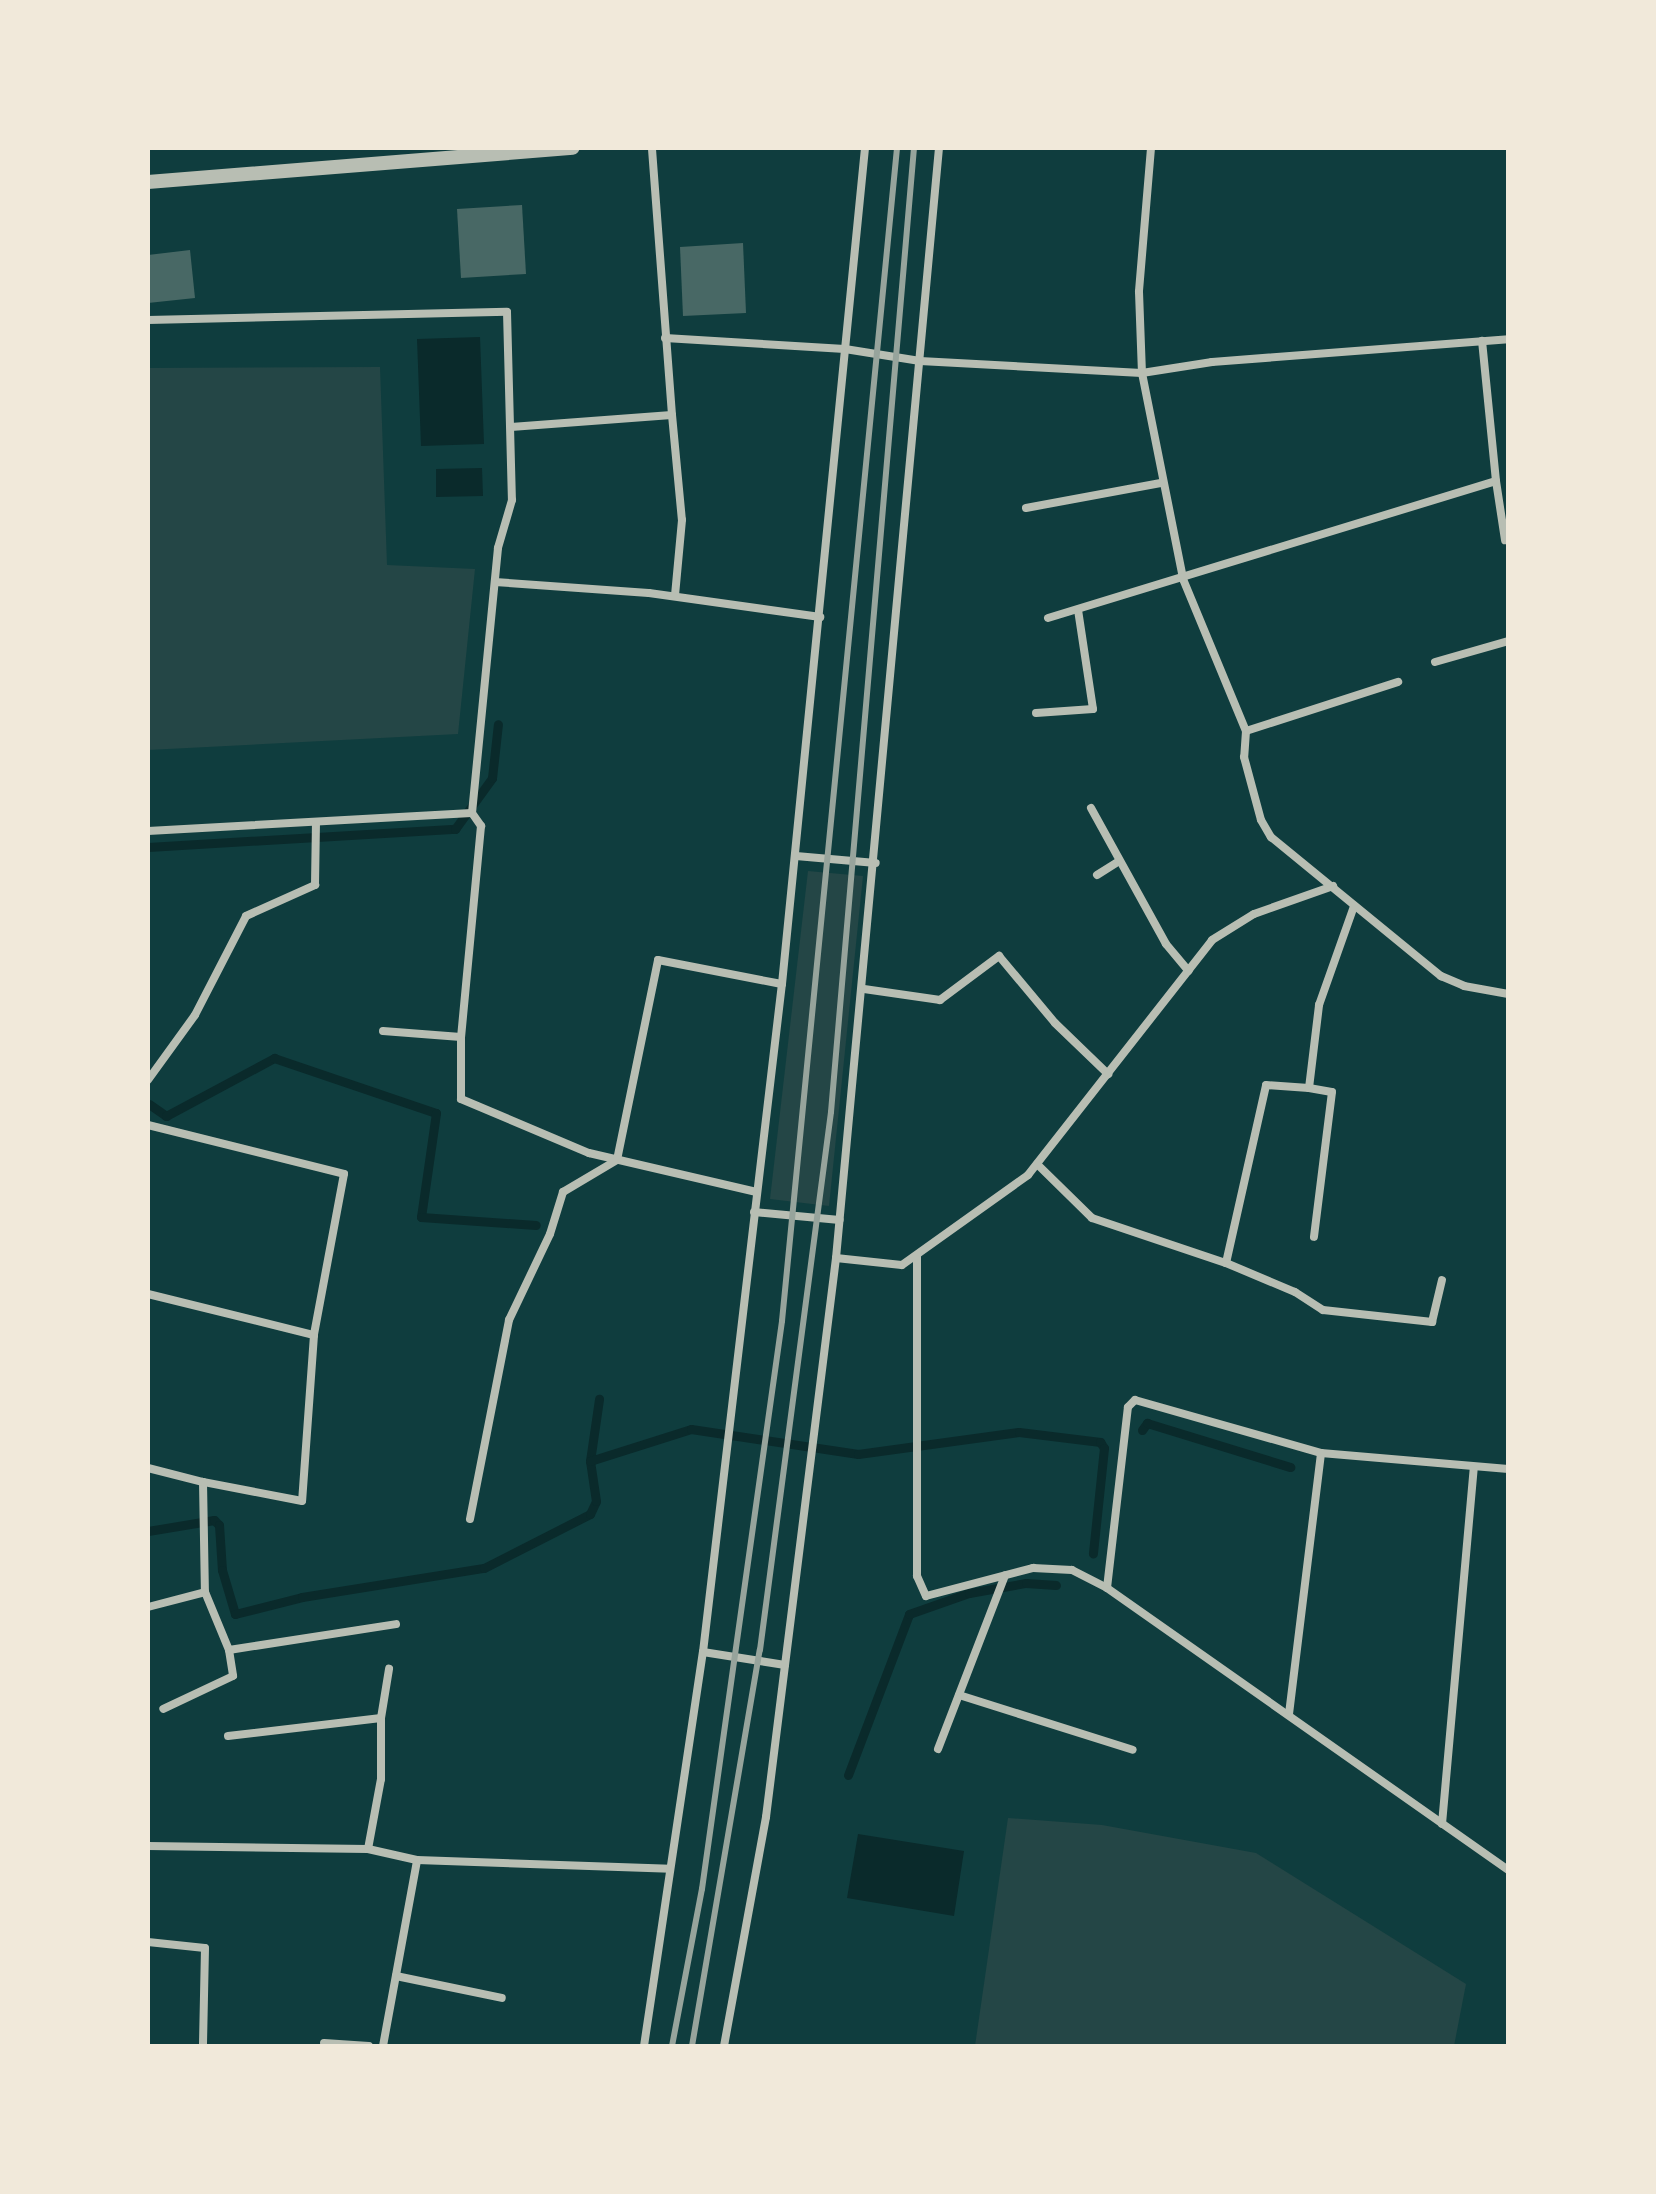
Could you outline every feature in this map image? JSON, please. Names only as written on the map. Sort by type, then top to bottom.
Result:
[{"type":"street","points":[[148,182],[573,148]]},
{"type":"street","points":[[652,148],[682,520],[675,596]]},
{"type":"street","points":[[644,2046],[703,1652],[782,984],[865,148]]},
{"type":"street","points":[[724,2046],[766,1817],[836,1258],[876,863],[939,148]]},
{"type":"street","points":[[1151,148],[1139,292],[1142,373],[1161,483],[1183,579],[1246,731],[1244,757],[1266,829],[1441,976],[1464,986],[1508,994]]},
{"type":"street","points":[[148,320],[507,312],[512,500],[495,582],[472,813],[481,826],[461,1037],[461,1099],[617,1160],[757,1192]]},
{"type":"street","points":[[665,338],[845,349],[920,361],[1142,373],[1212,362],[1508,339]]},
{"type":"street","points":[[1482,341],[1505,540]]},
{"type":"street","points":[[511,427],[672,415]]},
{"type":"street","points":[[1048,618],[1496,481]]},
{"type":"street","points":[[1026,508],[1161,483]]},
{"type":"street","points":[[495,582],[675,596],[820,617]]},
{"type":"street","points":[[1036,713],[1093,709],[1078,610]]},
{"type":"street","points":[[1435,662],[1508,641]]},
{"type":"street","points":[[1246,731],[1398,682]]},
{"type":"street","points":[[1091,808],[1166,944],[1189,971]]},
{"type":"street","points":[[148,831],[472,813]]},
{"type":"street","points":[[148,1080],[195,1015],[246,916],[315,885],[316,823]]},
{"type":"street","points":[[796,856],[876,863]]},
{"type":"street","points":[[1097,875],[1119,861]]},
{"type":"street","points":[[836,1258],[902,1265],[917,1256],[1037,1164],[1189,971],[1227,929],[1333,886]]},
{"type":"street","points":[[1309,1088],[1319,1005],[1354,906]]},
{"type":"street","points":[[864,989],[940,1000],[999,956],[1055,1023],[1108,1074]]},
{"type":"street","points":[[470,1519],[509,1320],[550,1234],[563,1192],[617,1160],[658,960],[782,984]]},
{"type":"street","points":[[383,1031],[461,1037]]},
{"type":"street","points":[[1226,1263],[1266,1085],[1332,1092],[1314,1237]]},
{"type":"street","points":[[148,1125],[344,1174],[314,1335],[302,1501],[148,1468]]},
{"type":"street","points":[[1037,1164],[1092,1218],[1226,1263],[1295,1292],[1323,1310],[1432,1322],[1442,1280]]},
{"type":"street","points":[[754,1212],[840,1220]]},
{"type":"street","points":[[917,1256],[917,1576],[926,1596],[1005,1575],[1056,1567],[1107,1588],[1508,1870]]},
{"type":"street","points":[[148,1294],[314,1335]]},
{"type":"street","points":[[1107,1588],[1128,1407],[1135,1400],[1321,1453],[1508,1469]]},
{"type":"street","points":[[1289,1714],[1321,1453]]},
{"type":"street","points":[[1442,1824],[1474,1467]]},
{"type":"street","points":[[163,1709],[233,1676],[229,1650],[205,1592],[203,1482]]},
{"type":"street","points":[[938,1749],[1005,1575]]},
{"type":"street","points":[[148,1607],[205,1592]]},
{"type":"street","points":[[229,1650],[396,1624]]},
{"type":"street","points":[[703,1652],[785,1665]]},
{"type":"street","points":[[368,1849],[381,1779],[381,1718],[389,1669]]},
{"type":"street","points":[[959,1695],[1133,1750]]},
{"type":"street","points":[[228,1736],[381,1718]]},
{"type":"street","points":[[148,1846],[368,1849],[417,1860],[670,1869]]},
{"type":"street","points":[[383,2046],[417,1860]]},
{"type":"street","points":[[148,1942],[205,1948],[203,2046]]},
{"type":"street","points":[[396,1976],[502,1998]]},
{"type":"street","points":[[324,2043],[369,2046]]},
{"type":"shaded area","points":[[480,337],[484,444],[421,446],[417,339]]},
{"type":"shaded area","points":[[380,367],[387,565],[475,569],[458,734],[148,750],[148,368]]},
{"type":"shaded area","points":[[482,468],[483,496],[436,497],[436,469]]},
{"type":"shaded area","points":[[808,871],[863,876],[829,1206],[770,1199]]},
{"type":"shaded area","points":[[1008,1818],[1102,1825],[1256,1853],[1466,1984],[1454,2046],[975,2046]]},
{"type":"shaded area","points":[[858,1834],[964,1851],[954,1916],[847,1898]]},
{"type":"building","points":[[522,205],[526,274],[461,278],[457,209]]},
{"type":"building","points":[[743,243],[746,313],[683,316],[680,247]]},
{"type":"building","points":[[190,250],[195,298],[148,303],[148,255]]},
{"type":"waterway","points":[[148,847],[455,829],[492,778],[498,724]]},
{"type":"waterway","points":[[149,1104],[166,1116],[274,1058],[436,1113],[421,1217],[536,1225]]},
{"type":"waterway","points":[[590,1461],[599,1399]]},
{"type":"waterway","points":[[1142,1430],[1147,1423],[1290,1467]]},
{"type":"waterway","points":[[148,1531],[214,1520],[219,1525],[222,1570],[235,1614],[302,1597],[484,1568],[590,1514],[596,1501],[590,1461],[691,1429],[858,1454],[1019,1432],[1100,1442],[1104,1448],[1093,1553]]},
{"type":"waterway","points":[[848,1775],[909,1614],[969,1593],[1026,1583],[1056,1585]]},
{"type":"railway","points":[[672,2046],[702,1889],[782,1321],[897,148]]},
{"type":"railway","points":[[692,2046],[760,1650],[831,1112],[914,148]]}]
